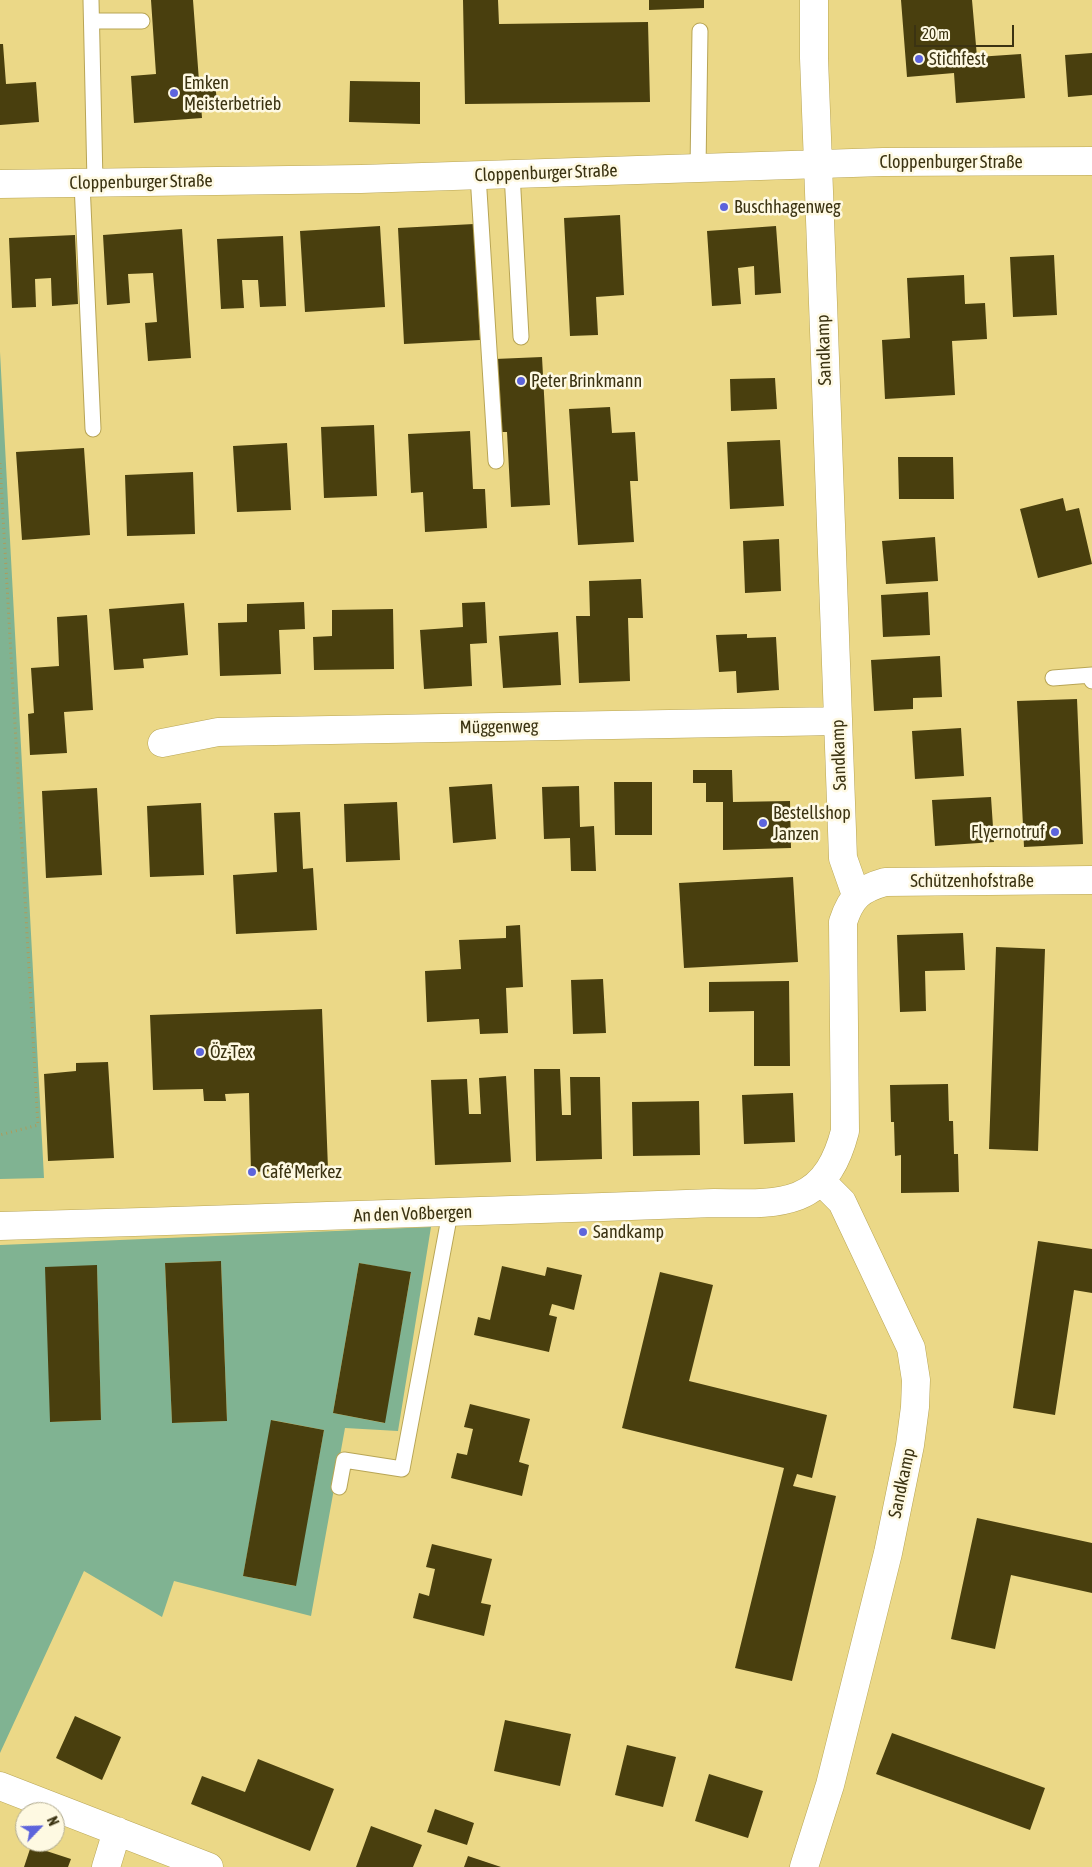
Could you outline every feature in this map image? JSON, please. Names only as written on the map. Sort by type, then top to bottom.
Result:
[{"type":"street","points":[[814,0],[818,164]]},
{"type":"street","name":"Cloppenburger Straße","points":[[0,184],[361,179],[883,162],[1092,161]]},
{"type":"street","name":"Sandkamp","points":[[818,164],[843,858],[856,895]]},
{"type":"street","name":"Müggenweg","points":[[162,743],[218,732],[838,721]]},
{"type":"street","name":"Schützenhofstraße","points":[[856,895],[885,882],[1092,880]]},
{"type":"street","points":[[821,1181],[832,1166],[841,1147],[845,1131],[843,922],[847,908],[856,895]]},
{"type":"street","name":"Sandkamp","points":[[804,1867],[830,1785],[888,1553],[910,1445],[916,1380],[911,1348],[842,1202],[821,1181]]},
{"type":"street","name":"An den Voßbergen","points":[[0,1226],[767,1202],[798,1196],[809,1191],[821,1181]]},
{"type":"street","points":[[0,1786],[209,1867]]},
{"type":"street","points":[[106,1867],[117,1831]]},
{"type":"lane","points":[[91,0],[88,183],[93,429]]},
{"type":"lane","points":[[92,21],[142,21]]},
{"type":"lane","points":[[698,169],[700,31]]},
{"type":"lane","points":[[512,173],[521,337]]},
{"type":"lane","points":[[478,174],[496,462]]},
{"type":"lane","points":[[1053,678],[1092,675],[1092,681]]},
{"type":"lane","points":[[339,1487],[344,1460],[402,1469],[450,1213]]},
{"type":"path","points":[[0,463],[38,1125],[0,1136]]},
{"type":"green space","points":[[0,352],[44,1178],[0,1179]]},
{"type":"green space","points":[[431,1227],[398,1431],[345,1428],[311,1616],[174,1581],[162,1617],[84,1571],[0,1753],[0,1245]],"holes":[[[221,1261],[227,1421],[172,1423],[165,1263]],[[359,1263],[411,1273],[384,1423],[333,1413]],[[97,1266],[101,1420],[50,1422]],[[272,1420],[324,1430],[295,1586],[243,1576]]]},
{"type":"building","name":"Emken Meisterbetrieb","points":[[151,0],[193,0],[199,81],[215,80],[217,104],[201,105],[202,118],[134,123],[131,76],[156,74]]},
{"type":"building","points":[[463,0],[498,0],[499,24],[648,22],[650,102],[465,104]]},
{"type":"building","points":[[649,0],[704,0],[704,8],[649,10]]},
{"type":"building","points":[[901,0],[972,0],[977,57],[1021,54],[1025,98],[956,103],[954,73],[907,77]]},
{"type":"building","points":[[0,44],[3,44],[6,84],[36,82],[39,122],[0,125]]},
{"type":"building","points":[[1092,53],[1092,95],[1068,97],[1065,55]]},
{"type":"building","points":[[350,81],[420,82],[420,124],[349,122]]},
{"type":"building","points":[[620,215],[624,295],[596,297],[598,335],[570,336],[564,218]]},
{"type":"building","points":[[474,224],[480,340],[404,344],[398,228]]},
{"type":"building","points":[[380,226],[385,307],[305,312],[300,231]]},
{"type":"building","points":[[776,226],[781,293],[755,295],[754,266],[738,268],[741,304],[712,306],[707,231]]},
{"type":"building","points":[[182,229],[191,358],[148,361],[145,323],[157,322],[153,273],[128,274],[130,303],[107,305],[103,235]]},
{"type":"building","points":[[75,235],[78,304],[52,306],[51,278],[35,279],[36,307],[12,308],[9,238]]},
{"type":"building","points":[[283,236],[286,306],[260,307],[258,280],[242,280],[244,308],[221,309],[217,239]]},
{"type":"building","points":[[1054,255],[1057,315],[1013,317],[1010,257]]},
{"type":"building","points":[[964,275],[965,304],[985,303],[987,339],[952,341],[955,395],[885,399],[882,340],[910,338],[907,278]]},
{"type":"building","points":[[542,357],[550,505],[511,507],[507,432],[499,432],[495,359]]},
{"type":"building","points":[[775,378],[777,409],[731,411],[730,379]]},
{"type":"building","points":[[610,407],[612,433],[635,432],[638,481],[630,481],[634,542],[578,545],[569,409]]},
{"type":"building","points":[[374,425],[377,496],[324,498],[321,427]]},
{"type":"building","points":[[470,431],[473,489],[485,489],[487,528],[425,532],[423,492],[411,493],[408,434]]},
{"type":"building","points":[[780,440],[784,506],[730,509],[727,442]]},
{"type":"building","points":[[287,443],[291,510],[237,512],[233,446]]},
{"type":"building","points":[[84,448],[90,535],[22,540],[16,452]]},
{"type":"building","points":[[898,457],[953,457],[954,499],[899,499]]},
{"type":"building","points":[[193,472],[195,534],[127,536],[125,475]]},
{"type":"building","points":[[1063,498],[1066,511],[1079,508],[1092,564],[1038,578],[1020,509]]},
{"type":"building","points":[[935,537],[938,581],[886,584],[882,541]]},
{"type":"building","points":[[779,539],[781,591],[745,593],[743,541]]},
{"type":"building","points":[[641,579],[643,618],[628,618],[630,681],[579,683],[576,616],[590,616],[589,581]]},
{"type":"building","points":[[928,592],[930,635],[883,637],[881,595]]},
{"type":"building","points":[[304,602],[305,629],[279,630],[281,674],[220,676],[218,623],[247,622],[247,604]]},
{"type":"building","points":[[485,602],[487,643],[470,644],[472,686],[424,689],[420,630],[463,627],[462,603]]},
{"type":"building","points":[[184,603],[188,655],[143,659],[144,668],[114,670],[109,609]]},
{"type":"building","points":[[393,609],[394,669],[314,670],[313,637],[332,636],[332,610]]},
{"type":"building","points":[[87,615],[93,710],[64,712],[67,753],[30,755],[28,714],[34,713],[31,668],[59,666],[57,617]]},
{"type":"building","points":[[558,632],[561,685],[503,688],[499,636]]},
{"type":"building","points":[[747,634],[747,638],[776,637],[779,690],[737,693],[736,671],[719,672],[716,635]]},
{"type":"building","points":[[940,656],[942,697],[913,698],[913,709],[874,711],[871,660]]},
{"type":"building","points":[[1077,699],[1083,844],[1024,847],[1017,701]]},
{"type":"building","points":[[961,728],[964,776],[915,779],[912,731]]},
{"type":"building","points":[[693,770],[732,770],[733,802],[790,801],[791,848],[723,850],[723,802],[706,802],[706,783],[693,783]]},
{"type":"building","points":[[614,782],[652,782],[652,835],[615,835]]},
{"type":"building","points":[[492,784],[496,839],[453,843],[449,787]]},
{"type":"building","points":[[579,786],[580,827],[594,826],[596,871],[571,871],[570,838],[544,839],[542,787]]},
{"type":"building","points":[[97,788],[102,875],[46,878],[42,791]]},
{"type":"building","points":[[991,797],[994,842],[935,846],[932,800]]},
{"type":"building","points":[[397,802],[400,860],[346,862],[344,804]]},
{"type":"building","points":[[201,803],[204,875],[150,877],[147,806]]},
{"type":"building","points":[[300,812],[303,869],[313,868],[317,930],[236,934],[233,875],[277,872],[274,813]]},
{"type":"building","points":[[793,877],[798,962],[684,968],[679,883]]},
{"type":"building","points":[[520,925],[523,987],[506,988],[508,1033],[480,1034],[479,1019],[427,1022],[425,971],[461,969],[459,940],[506,938],[506,926]]},
{"type":"building","points":[[963,933],[965,970],[925,971],[926,1011],[900,1012],[897,935]]},
{"type":"building","points":[[996,947],[1045,949],[1038,1151],[989,1149]]},
{"type":"building","points":[[603,979],[606,1033],[573,1034],[571,980]]},
{"type":"building","points":[[789,981],[790,1066],[754,1066],[754,1011],[709,1012],[709,982]]},
{"type":"building","points":[[322,1009],[328,1169],[251,1172],[249,1093],[225,1094],[226,1101],[204,1101],[203,1089],[153,1090],[150,1015]]},
{"type":"building","points":[[108,1062],[114,1158],[48,1161],[44,1074],[76,1071],[76,1063]]},
{"type":"building","points":[[534,1069],[560,1069],[562,1115],[571,1115],[570,1077],[600,1077],[602,1159],[536,1161]]},
{"type":"building","points":[[506,1076],[511,1162],[435,1165],[431,1080],[467,1079],[469,1114],[481,1114],[479,1078]]},
{"type":"building","points":[[948,1084],[949,1121],[953,1121],[954,1154],[958,1154],[959,1192],[901,1193],[901,1155],[895,1156],[894,1122],[891,1122],[890,1085]]},
{"type":"building","points":[[793,1093],[795,1142],[744,1144],[742,1095]]},
{"type":"building","points":[[699,1101],[700,1155],[633,1156],[632,1102]]},
{"type":"building","points":[[1038,1241],[1092,1249],[1092,1293],[1074,1290],[1055,1415],[1013,1408]]},
{"type":"building","points":[[221,1261],[227,1421],[172,1423],[165,1263]]},
{"type":"building","points":[[359,1263],[411,1272],[385,1423],[333,1413]]},
{"type":"building","points":[[97,1265],[101,1420],[50,1422],[45,1267]]},
{"type":"building","points":[[502,1266],[545,1276],[547,1267],[582,1275],[574,1310],[552,1304],[549,1315],[557,1317],[549,1352],[474,1335],[478,1317],[490,1320]]},
{"type":"building","points":[[660,1272],[713,1285],[689,1381],[827,1415],[812,1478],[797,1474],[793,1486],[836,1496],[792,1681],[735,1668],[784,1468],[622,1428]]},
{"type":"building","points":[[470,1404],[530,1419],[519,1462],[529,1465],[522,1496],[451,1478],[457,1453],[467,1455],[473,1429],[464,1427]]},
{"type":"building","points":[[271,1420],[324,1430],[296,1586],[243,1576]]},
{"type":"building","points":[[977,1518],[1092,1543],[1092,1593],[1011,1575],[995,1649],[951,1639]]},
{"type":"building","points":[[432,1544],[492,1559],[481,1603],[491,1605],[484,1636],[413,1618],[419,1593],[429,1596],[435,1569],[426,1567]]},
{"type":"building","points":[[75,1716],[121,1737],[102,1780],[56,1758]]},
{"type":"building","points":[[505,1720],[571,1734],[560,1786],[494,1771]]},
{"type":"building","points":[[892,1733],[1045,1788],[1030,1830],[876,1774]]},
{"type":"building","points":[[627,1745],[676,1757],[663,1807],[615,1795]]},
{"type":"building","points":[[258,1759],[334,1789],[310,1851],[191,1804],[202,1776],[245,1792]]},
{"type":"building","points":[[709,1774],[763,1791],[748,1838],[695,1821]]},
{"type":"building","points":[[435,1809],[474,1823],[467,1845],[427,1832]]},
{"type":"building","points":[[371,1826],[422,1845],[413,1867],[356,1867]]},
{"type":"building","points":[[29,1852],[49,1852],[71,1859],[68,1867],[24,1867]]},
{"type":"building","points":[[468,1856],[501,1867],[464,1867]]},
{"type":"place","name":"Stichfest","points":[[919,59]]},
{"type":"place","name":"Emken Meisterbetrieb","points":[[174,93]]},
{"type":"place","name":"Buschhagenweg","points":[[724,207]]},
{"type":"place","name":"Peter Brinkmann","points":[[521,381]]},
{"type":"place","name":"Bestellshop Janzen","points":[[763,823]]},
{"type":"place","name":"Flyernotruf","points":[[1055,832]]},
{"type":"place","name":"Öz-Tex","points":[[200,1052]]},
{"type":"place","name":"Café Merkez","points":[[252,1172]]},
{"type":"place","name":"Sandkamp","points":[[583,1232]]}]
